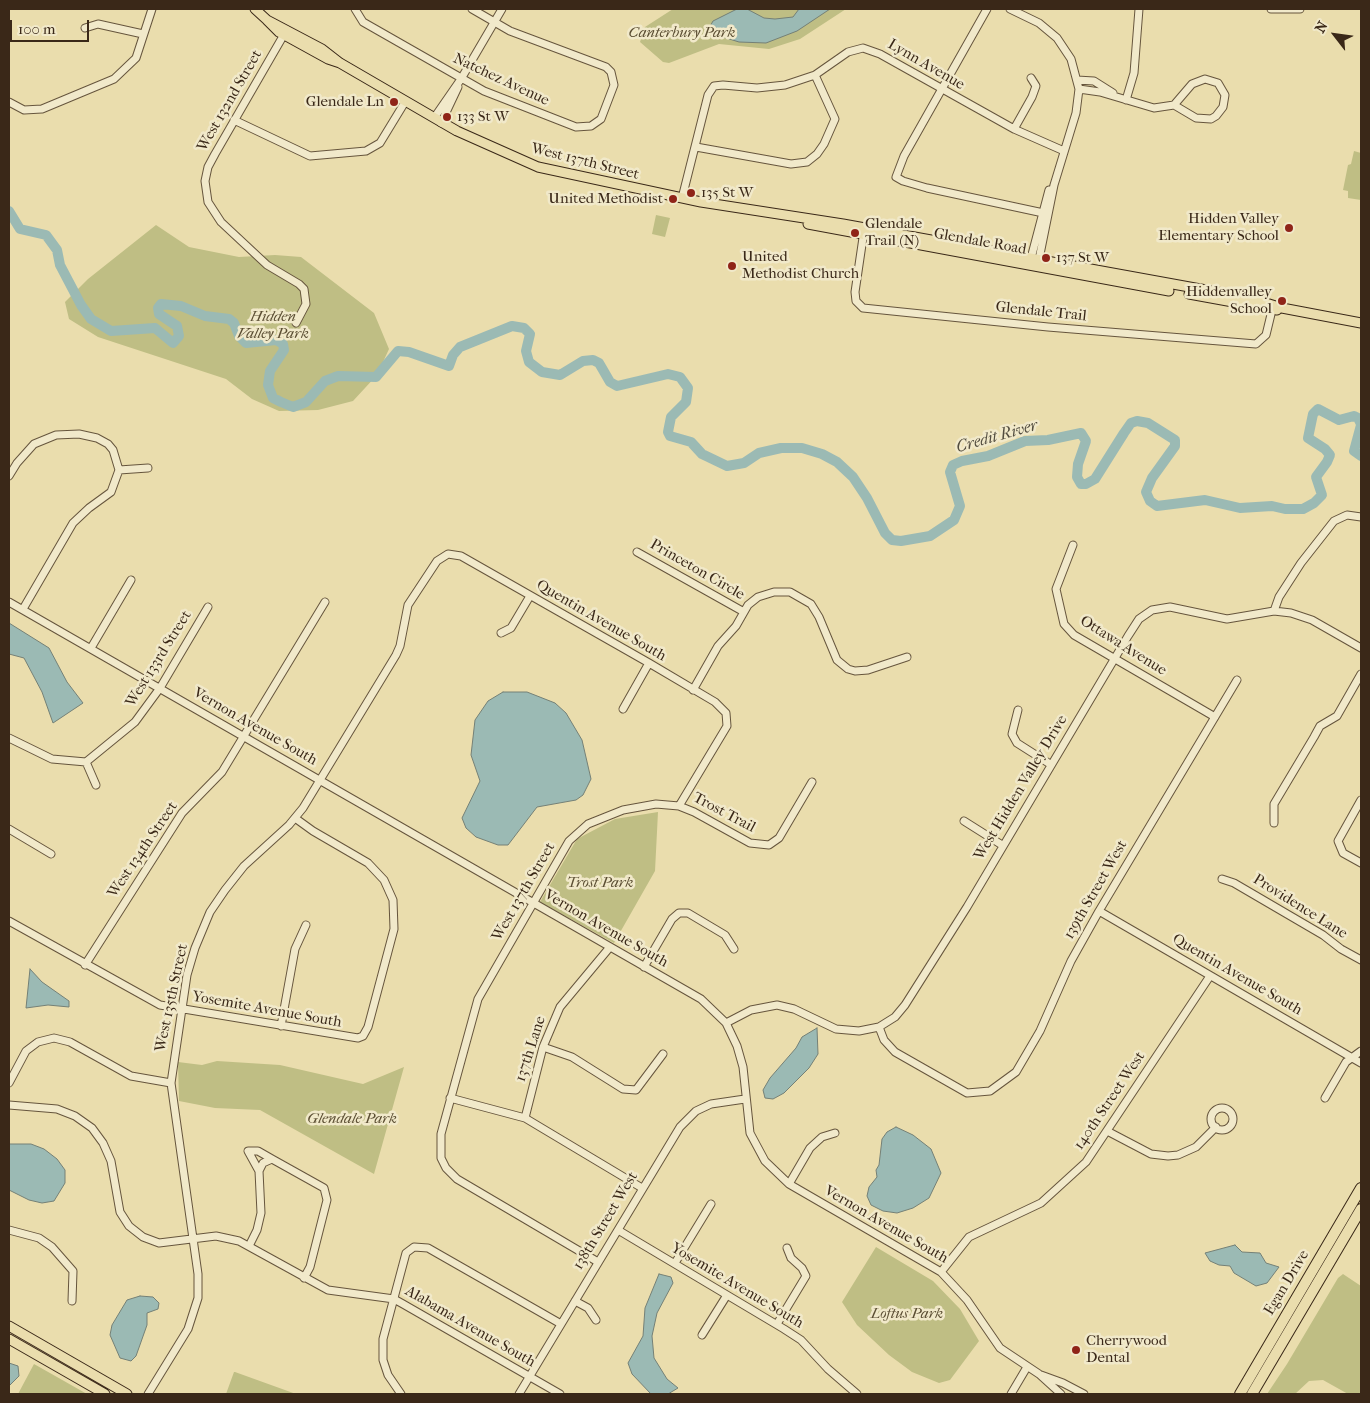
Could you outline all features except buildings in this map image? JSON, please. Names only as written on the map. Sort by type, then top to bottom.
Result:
[{"type":"highway","name":"Egan Drive","points":[[1240,1394],[1361,1188]]},
{"type":"highway","name":"Egan Drive","points":[[1252,1394],[1361,1209]]},
{"type":"main road","name":"West 137th Street","points":[[255,9],[267,20],[286,32],[322,49],[340,63],[437,121],[484,145],[538,167],[682,198],[757,211]]},
{"type":"main road","name":"Glendale Road","points":[[757,211],[774,217],[864,231],[1034,262],[1279,310],[1282,308]]},
{"type":"main road","name":"Glendale Road","points":[[1034,262],[1250,298],[1282,308],[1361,323]]},
{"type":"main road","points":[[9,1326],[127,1394]]},
{"type":"main road","points":[[9,1339],[105,1394]]},
{"type":"street","points":[[9,102],[24,110],[42,109],[114,79],[136,58],[152,9]]},
{"type":"street","name":"Natchez Avenue","points":[[355,9],[363,22],[461,79],[576,127],[597,123],[606,112],[613,79],[606,67],[520,35],[494,22]]},
{"type":"street","points":[[472,9],[494,22]]},
{"type":"street","points":[[437,121],[502,9]]},
{"type":"street","points":[[987,9],[904,156],[896,176],[903,181],[927,188],[1046,213]]},
{"type":"street","points":[[1010,9],[1039,23],[1058,38],[1070,59],[1079,89],[1076,113],[1046,213],[1034,262]]},
{"type":"street","points":[[1126,100],[1134,73],[1138,9]]},
{"type":"street","points":[[1271,9],[1300,9]]},
{"type":"street","points":[[85,28],[98,24],[143,34]]},
{"type":"street","name":"West 132nd Street","points":[[286,32],[208,167],[206,181],[208,202],[221,222],[250,252],[304,289],[306,304],[296,323]]},
{"type":"street","name":"Lynn Avenue","points":[[696,147],[708,95],[714,86],[774,87],[815,75],[848,52],[863,48],[880,54],[940,90],[1014,129],[1064,151]]},
{"type":"street","points":[[682,198],[696,147],[791,164],[807,162],[817,154],[824,144],[834,119],[815,75]]},
{"type":"street","points":[[1014,129],[1036,86],[1031,78]]},
{"type":"street","points":[[1077,80],[1094,81],[1117,96],[1154,108],[1174,105],[1196,118],[1211,119],[1216,116],[1223,107],[1225,95],[1218,83],[1205,79],[1198,80],[1192,84],[1174,105]]},
{"type":"street","points":[[1079,89],[1117,96]]},
{"type":"street","points":[[234,120],[310,156],[366,151],[380,143],[405,102]]},
{"type":"street","name":"Glendale Trail","points":[[864,231],[855,292],[856,301],[863,308],[1048,327],[1256,344],[1266,334],[1272,308]]},
{"type":"street","points":[[9,476],[17,463],[34,444],[56,435],[79,434],[97,438],[108,444],[113,450],[119,470],[111,492],[89,508],[73,523],[23,609]]},
{"type":"street","points":[[119,470],[148,468]]},
{"type":"street","points":[[1361,517],[1347,515],[1334,521],[1301,563],[1279,597],[1274,611],[1291,613],[1312,620],[1361,648]]},
{"type":"street","name":"Ottawa Avenue","points":[[1073,545],[1057,584],[1064,624],[1074,635],[1214,717]]},
{"type":"street","name":"Princeton Circle","points":[[637,552],[744,612]]},
{"type":"street","name":"Quentin Avenue South","points":[[448,554],[461,556],[649,663],[715,702],[726,713],[727,726],[679,806]]},
{"type":"street","name":"West 135th Street","points":[[148,1394],[188,1329],[196,1306],[199,1283],[170,1083],[191,960],[210,912],[244,866],[295,818],[320,780],[396,655],[408,605],[437,561],[448,554]]},
{"type":"street","points":[[91,648],[131,580]]},
{"type":"street","points":[[693,690],[718,646],[753,600],[766,593],[790,592],[811,604],[819,617],[837,660],[848,668],[855,671],[868,670],[907,657]]},
{"type":"street","points":[[501,633],[512,628],[530,596]]},
{"type":"street","name":"Vernon Avenue South","points":[[9,602],[700,999],[726,1023],[738,1046],[743,1067],[750,1133],[765,1161],[789,1184],[941,1272],[962,1293],[1000,1348],[1039,1374],[1063,1383],[1084,1394]]},
{"type":"street","name":"West 134th Street","points":[[85,965],[182,813],[222,772],[325,602]]},
{"type":"street","name":"West Hidden Valley Drive","points":[[879,1027],[895,1017],[905,1005],[967,907],[1002,844],[1139,618],[1152,610],[1170,606],[1209,616],[1239,618],[1274,611]]},
{"type":"street","name":"West 133rd Street","points":[[86,762],[136,722],[160,688],[208,607]]},
{"type":"street","points":[[623,710],[649,663]]},
{"type":"street","points":[[1274,823],[1274,804],[1320,726],[1336,716],[1361,674]]},
{"type":"street","name":"139th Street West","points":[[879,1027],[884,1040],[895,1052],[967,1092],[990,1091],[1016,1072],[1040,1031],[1071,961],[1099,911],[1237,680]]},
{"type":"street","points":[[1018,710],[1012,734],[1018,743],[1050,764]]},
{"type":"street","points":[[9,738],[52,759],[86,762],[96,785]]},
{"type":"street","name":"Trost Trail","points":[[679,806],[694,812],[750,843],[768,845],[779,838],[812,782]]},
{"type":"street","points":[[1361,800],[1340,836],[1339,845],[1343,852],[1361,863]]},
{"type":"street","name":"West 137th Street","points":[[598,1262],[457,1179],[446,1168],[441,1158],[441,1134],[478,999],[569,842],[588,824],[643,805],[679,806]]},
{"type":"street","name":"Yosemite Avenue South","points":[[9,921],[149,1001],[181,1010],[348,1038],[363,1036],[368,1028],[394,929],[393,900],[384,880],[368,863],[313,831],[295,818]]},
{"type":"street","points":[[964,821],[1002,844]]},
{"type":"street","points":[[9,829],[50,854]]},
{"type":"street","name":"Providence Lane","points":[[1222,879],[1234,883],[1323,934],[1341,949],[1361,960]]},
{"type":"street","name":"Quentin Avenue South","points":[[1099,911],[1361,1063]]},
{"type":"street","points":[[644,967],[672,919],[679,913],[688,913],[724,935],[734,950]]},
{"type":"street","points":[[281,1026],[295,949],[306,925]]},
{"type":"street","name":"137th Lane","points":[[525,1118],[543,1047],[560,1008],[610,947]]},
{"type":"street","name":"140th Street West","points":[[941,1272],[970,1237],[1041,1204],[1086,1162],[1108,1132],[1210,976]]},
{"type":"street","points":[[726,1023],[752,1010],[777,1005],[794,1009],[836,1029],[859,1031],[879,1027]]},
{"type":"street","points":[[9,1083],[26,1051],[38,1042],[54,1038],[70,1042],[131,1076],[170,1083]]},
{"type":"street","points":[[543,1047],[572,1057],[623,1089],[636,1090],[662,1054]]},
{"type":"street","points":[[1325,1098],[1346,1062],[1361,1051]]},
{"type":"street","points":[[450,1098],[525,1118],[642,1188]]},
{"type":"street","name":"138th Street West","points":[[519,1394],[680,1127],[691,1116],[711,1104],[746,1099]]},
{"type":"street","name":"Alabama Avenue South","points":[[9,1105],[57,1109],[84,1121],[98,1134],[111,1161],[120,1212],[129,1226],[142,1237],[159,1243],[224,1236],[249,1246],[304,1278],[335,1291],[394,1299],[560,1394]]},
{"type":"street","points":[[1108,1132],[1150,1154],[1168,1156],[1196,1147],[1216,1127]]},
{"type":"street","points":[[789,1184],[810,1148],[822,1137],[835,1133]]},
{"type":"street","points":[[249,1246],[257,1230],[261,1213],[259,1171],[248,1151],[258,1151],[324,1188],[328,1200],[310,1267],[304,1278]]},
{"type":"street","points":[[259,1171],[263,1163],[272,1159]]},
{"type":"street","points":[[675,1263],[711,1204]]},
{"type":"street","name":"Yosemite Avenue South","points":[[618,1230],[801,1340],[857,1394]]},
{"type":"street","points":[[10,1233],[39,1238],[52,1247],[73,1271],[72,1301]]},
{"type":"street","points":[[401,1394],[388,1375],[383,1360],[383,1339],[404,1260],[410,1250],[419,1246],[428,1248],[561,1324]]},
{"type":"street","points":[[777,1324],[806,1276],[802,1268],[791,1258],[788,1248]]},
{"type":"street","points":[[702,1334],[727,1295]]},
{"type":"street","points":[[575,1301],[588,1308],[596,1320]]},
{"type":"street","points":[[1011,1394],[1027,1367]]},
{"type":"street","name":"Vernon Avenue South","points":[[1039,1374],[1061,1394]]},
{"type":"street","points":[[843,1394],[848,1387]]},
{"type":"green space","name":"Canterbury Park","points":[[673,9],[846,9],[800,39],[769,49],[719,44],[669,63],[663,62],[640,42],[645,27]]},
{"type":"green space","points":[[1354,151],[1361,153],[1361,200],[1348,198],[1348,191],[1343,190],[1348,165],[1351,164]]},
{"type":"green space","points":[[656,215],[670,218],[665,237],[652,234]]},
{"type":"green space","name":"Hidden Valley Park","points":[[156,225],[189,247],[239,257],[275,255],[301,257],[374,313],[389,349],[377,375],[353,401],[318,410],[279,411],[252,399],[226,379],[98,337],[69,319],[65,302],[88,279]]},
{"type":"green space","name":"Trost Park","points":[[658,812],[655,871],[614,943],[540,902],[577,839],[615,819]]},
{"type":"green space","name":"Glendale Park","points":[[217,1061],[280,1065],[363,1084],[404,1067],[374,1174],[260,1110],[215,1108],[179,1101],[178,1062],[202,1065]]},
{"type":"green space","name":"Loftus Park","points":[[876,1247],[933,1281],[960,1309],[979,1341],[950,1380],[939,1383],[912,1372],[889,1355],[857,1325],[842,1302]]},
{"type":"green space","points":[[1343,1274],[1361,1286],[1361,1394],[1348,1394],[1323,1380],[1309,1381],[1295,1394],[1267,1394],[1338,1278]]},
{"type":"green space","points":[[34,1364],[87,1394],[18,1394]]},
{"type":"green space","points":[[235,1372],[296,1394],[226,1394]]},
{"type":"water","points":[[737,9],[747,9],[764,18],[775,19],[793,17],[799,9],[830,9],[797,31],[766,43],[739,42],[710,33],[708,30],[713,21]]},
{"type":"water","points":[[9,623],[49,648],[67,682],[83,703],[53,723],[42,692],[24,658],[9,654]]},
{"type":"water","points":[[503,692],[527,692],[555,703],[566,713],[582,740],[591,779],[583,795],[576,800],[537,807],[508,845],[498,845],[476,837],[466,828],[462,818],[480,781],[471,755],[475,720],[488,701]]},
{"type":"water","points":[[30,969],[42,982],[69,1001],[69,1007],[48,1005],[26,1008]]},
{"type":"water","points":[[817,1028],[818,1054],[809,1068],[784,1093],[773,1099],[765,1098],[763,1090],[770,1078],[796,1048],[802,1037]]},
{"type":"water","points":[[896,1127],[913,1135],[931,1149],[941,1173],[929,1198],[913,1208],[897,1213],[883,1211],[871,1205],[867,1196],[869,1187],[877,1177],[876,1170],[879,1165],[882,1139],[887,1132]]},
{"type":"water","points":[[9,1144],[31,1144],[44,1149],[57,1159],[65,1170],[65,1183],[54,1201],[42,1203],[29,1200],[9,1190]]},
{"type":"water","points":[[1235,1245],[1242,1252],[1260,1253],[1266,1263],[1279,1267],[1267,1283],[1256,1286],[1234,1273],[1230,1266],[1219,1265],[1210,1261],[1205,1253]]},
{"type":"water","points":[[659,1274],[671,1277],[673,1283],[657,1313],[652,1336],[654,1358],[667,1379],[678,1388],[668,1394],[651,1394],[632,1374],[628,1363],[643,1336],[645,1308]]},
{"type":"water","points":[[140,1296],[153,1297],[159,1303],[158,1309],[147,1313],[147,1325],[136,1356],[131,1361],[120,1358],[110,1335],[112,1325],[127,1300]]},
{"type":"water","points":[[9,1363],[18,1366],[19,1376],[9,1386]]},
{"type":"waterway","name":"Credit River","points":[[9,211],[20,229],[46,235],[57,250],[60,265],[81,305],[91,319],[111,331],[155,328],[173,343],[179,336],[177,326],[159,314],[158,308],[161,304],[181,306],[205,316],[229,319],[234,323],[239,336],[246,343],[276,340],[283,344],[284,350],[270,371],[268,385],[273,398],[293,407],[306,402],[325,381],[338,376],[376,377],[398,351],[409,352],[449,366],[453,355],[460,347],[512,326],[524,328],[530,334],[526,351],[529,362],[542,372],[560,375],[583,361],[593,360],[599,363],[610,382],[617,386],[668,374],[680,377],[688,388],[686,402],[671,417],[668,432],[670,436],[691,442],[702,454],[727,466],[744,463],[759,453],[781,448],[802,448],[822,454],[837,462],[853,477],[867,498],[885,533],[892,540],[901,541],[930,536],[954,520],[960,506],[950,472],[953,465],[962,461],[988,456],[1025,441],[1048,440],[1081,433],[1086,441],[1078,464],[1077,477],[1081,484],[1086,484],[1095,479],[1131,423],[1137,421],[1148,423],[1175,440],[1175,446],[1152,478],[1146,492],[1150,501],[1157,506],[1205,500],[1240,508],[1272,506],[1285,509],[1303,509],[1314,503],[1322,495],[1316,477],[1330,455],[1325,449],[1308,438],[1313,414],[1318,409],[1339,420],[1354,416],[1358,418],[1361,424]]},
{"type":"waterway","name":"Credit River","points":[[1361,425],[1354,451],[1361,456]]},
{"type":"place","name":"Glendale Ln","points":[[394,102]]},
{"type":"place","name":"133 St W","points":[[447,117]]},
{"type":"place","name":"135 St W","points":[[691,193]]},
{"type":"place","name":"United Methodist","points":[[673,199]]},
{"type":"place","name":"Hidden Valley Elementary School","points":[[1289,228]]},
{"type":"place","name":"Glendale Trail (N)","points":[[855,233]]},
{"type":"place","name":"137 St W","points":[[1046,258]]},
{"type":"place","name":"United Methodist Church","points":[[732,266]]},
{"type":"place","name":"Hiddenvalley School","points":[[1282,301]]},
{"type":"place","name":"Cherrywood Dental","points":[[1076,1350]]}]
